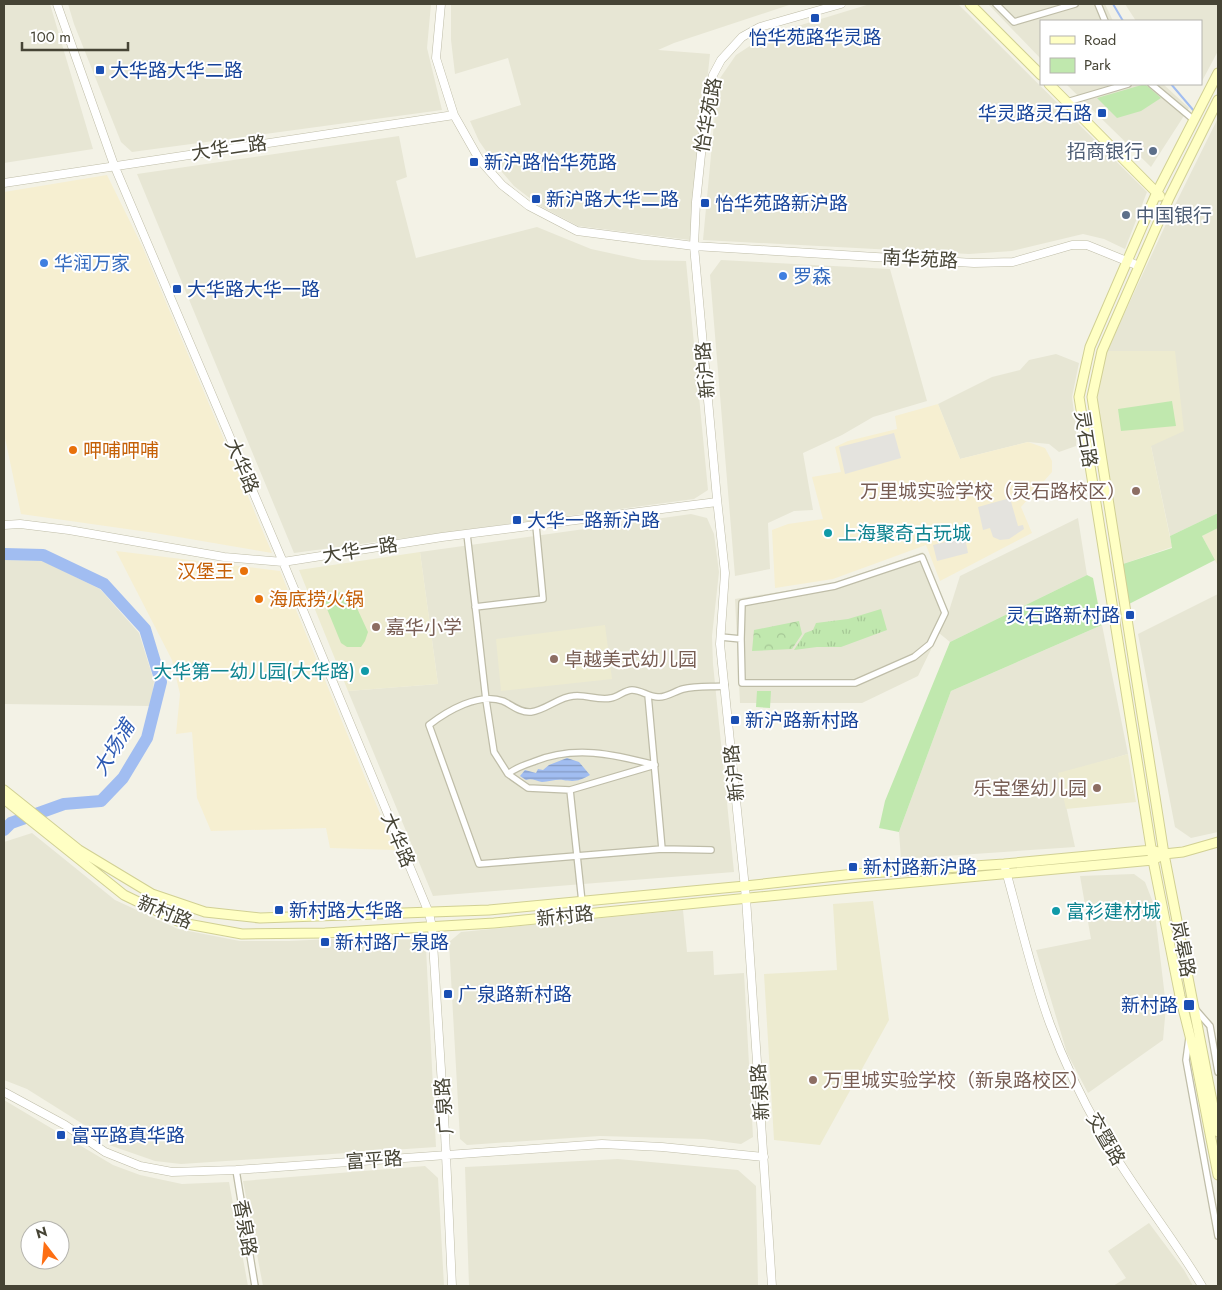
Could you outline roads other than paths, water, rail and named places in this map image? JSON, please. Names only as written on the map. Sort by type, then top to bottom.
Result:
[{"type":"main road","points":[[970,4],[1040,74]]},
{"type":"main road","name":"灵石路","points":[[1153,860],[1079,396],[1090,348],[1157,192],[1218,73]]},
{"type":"main road","points":[[1050,85],[1157,192],[1166,204]]},
{"type":"main road","name":"灵石路","points":[[1164,854],[1092,397],[1102,351],[1166,204],[1218,100]]},
{"type":"main road","name":"新村路","points":[[4,790],[9,800],[53,834],[124,896],[182,923],[242,934],[325,933],[494,923],[1153,860],[1164,854],[1183,852],[1218,842]]},
{"type":"main road","name":"新村路","points":[[53,834],[152,894],[205,912],[281,919],[489,910],[854,874],[1004,864],[1152,850],[1164,854]]},
{"type":"main road","name":"岚皋路","points":[[1164,854],[1218,1132]]},
{"type":"main road","name":"岚皋路","points":[[1153,860],[1218,1175]]},
{"type":"street","name":"大华路","points":[[57,4],[114,165],[283,562],[429,912],[432,927]]},
{"type":"street","points":[[441,4],[436,58],[454,115],[479,159],[502,185],[529,206],[576,231],[694,246]]},
{"type":"street","name":"怡华苑路","points":[[694,246],[704,116],[713,75],[721,60],[742,37],[760,28],[841,4]]},
{"type":"street","points":[[996,4],[1014,22],[1075,4]]},
{"type":"street","points":[[1098,4],[1105,20]]},
{"type":"street","points":[[1067,102],[1125,85]]},
{"type":"street","points":[[1152,85],[1194,120]]},
{"type":"street","name":"大华二路","points":[[4,183],[454,115]]},
{"type":"street","name":"南华苑路","points":[[694,246],[974,263],[1013,262],[1072,245],[1087,245],[1139,266]]},
{"type":"street","name":"新沪路","points":[[694,246],[725,573],[721,638],[746,898]]},
{"type":"street","name":"大华一路","points":[[4,525],[20,524],[69,530],[224,557],[283,562],[467,534],[717,502]]},
{"type":"street","points":[[475,607],[543,599],[536,526]]},
{"type":"street","points":[[467,534],[486,700],[494,752],[508,774],[528,788],[570,790],[655,765]]},
{"type":"street","points":[[922,557],[945,613],[930,644],[914,657],[855,684],[742,682],[741,639],[742,603],[835,586],[922,557]]},
{"type":"street","points":[[721,638],[741,639]]},
{"type":"street","points":[[710,850],[662,849],[480,864],[429,725],[447,712],[471,702],[486,700],[502,701],[514,708],[529,712],[549,707],[571,696],[599,699],[611,698],[632,690],[658,697],[684,689],[725,686]]},
{"type":"street","points":[[648,694],[662,849]]},
{"type":"street","points":[[508,774],[514,769],[538,759],[568,752],[617,755],[655,765]]},
{"type":"street","points":[[570,790],[582,902]]},
{"type":"street","name":"交暨路","points":[[1004,864],[1047,1013],[1068,1069],[1119,1162],[1202,1286]]},
{"type":"street","name":"新泉路","points":[[746,898],[772,1286]]},
{"type":"street","name":"广泉路","points":[[432,927],[452,1286]]},
{"type":"street","points":[[1195,1009],[1210,1026],[1218,1072]]},
{"type":"street","points":[[1189,1033],[1186,1060],[1218,1236]]},
{"type":"street","name":"富平路","points":[[4,1092],[65,1125],[105,1152],[140,1166],[172,1172],[236,1170],[602,1144],[632,1144],[764,1157]]},
{"type":"street","name":"香泉路","points":[[236,1170],[255,1286]]},
{"type":"water","points":[[567,758],[579,762],[590,775],[583,779],[571,781],[542,782],[532,779],[526,780],[520,776],[525,770],[536,773],[538,769],[543,770],[549,765]]},
{"type":"waterway","points":[[1113,4],[1122,20]]},
{"type":"waterway","points":[[1172,85],[1194,111]]},
{"type":"waterway","name":"大场浦","points":[[4,554],[43,555],[104,584],[145,629],[161,682],[147,738],[123,778],[101,801],[64,804],[11,823],[4,830]]},
{"type":"place","name":"怡华苑路华灵路","points":[[815,18]]},
{"type":"place","name":"大华路大华二路","points":[[100,70]]},
{"type":"place","name":"华灵路灵石路","points":[[1102,113]]},
{"type":"place","name":"招商银行","points":[[1153,151]]},
{"type":"place","name":"新沪路怡华苑路","points":[[474,162]]},
{"type":"place","name":"新沪路大华二路","points":[[536,199]]},
{"type":"place","name":"怡华苑路新沪路","points":[[705,203]]},
{"type":"place","name":"中国银行","points":[[1126,215]]},
{"type":"place","name":"华润万家","points":[[44,263]]},
{"type":"place","name":"罗森","points":[[783,276]]},
{"type":"place","name":"大华路大华一路","points":[[177,289]]},
{"type":"place","name":"呷哺呷哺","points":[[73,450]]},
{"type":"place","name":"万里城实验学校（灵石路校区）","points":[[1136,491]]},
{"type":"place","name":"大华一路新沪路","points":[[517,520]]},
{"type":"place","name":"上海聚奇古玩城","points":[[828,533]]},
{"type":"place","name":"汉堡王","points":[[244,571]]},
{"type":"place","name":"海底捞火锅","points":[[259,599]]},
{"type":"place","name":"灵石路新村路","points":[[1130,615]]},
{"type":"place","name":"嘉华小学","points":[[376,627]]},
{"type":"place","name":"卓越美式幼儿园","points":[[554,659]]},
{"type":"place","name":"大华第一幼儿园(大华路)","points":[[365,671]]},
{"type":"place","name":"新沪路新村路","points":[[735,720]]},
{"type":"place","name":"乐宝堡幼儿园","points":[[1097,788]]},
{"type":"place","name":"新村路新沪路","points":[[853,867]]},
{"type":"place","name":"新村路大华路","points":[[279,910]]},
{"type":"place","name":"富衫建材城","points":[[1056,911]]},
{"type":"place","name":"新村路广泉路","points":[[325,942]]},
{"type":"place","name":"广泉路新村路","points":[[448,994]]},
{"type":"place","name":"新村路","points":[[1189,1005]]},
{"type":"place","name":"万里城实验学校（新泉路校区）","points":[[813,1080]]},
{"type":"place","name":"富平路真华路","points":[[61,1135]]}]
